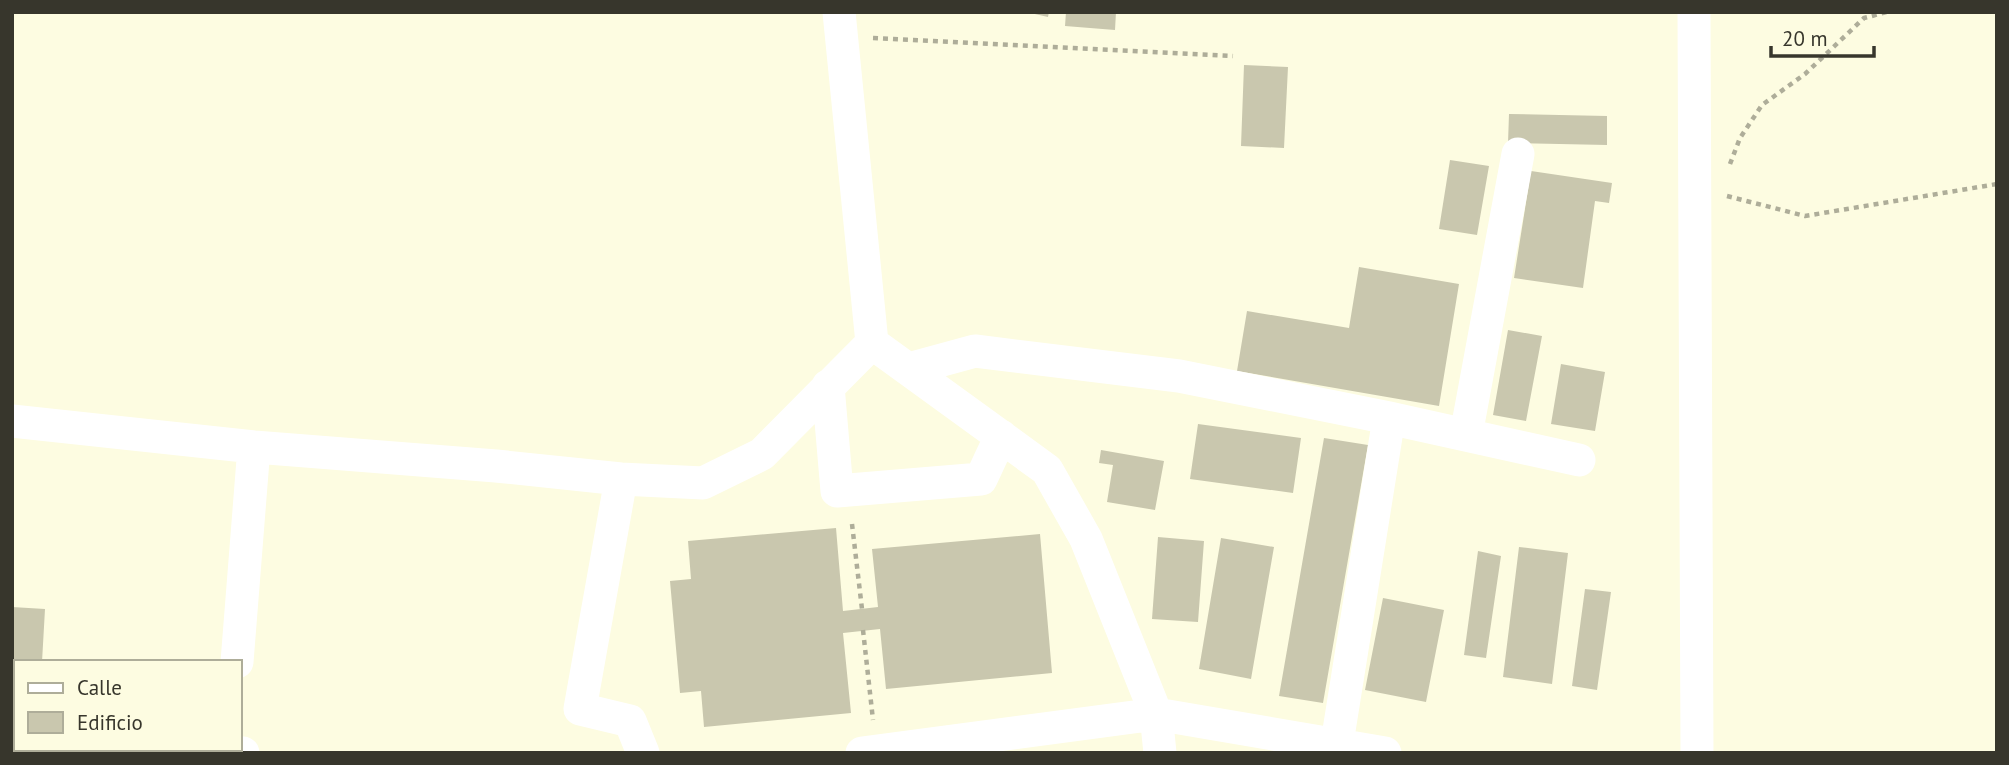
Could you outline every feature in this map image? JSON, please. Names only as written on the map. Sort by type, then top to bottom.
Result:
[{"type":"street","points":[[1694,12],[1703,188],[1697,753]]},
{"type":"street","points":[[840,25],[872,343],[1047,470],[1086,539],[1156,714],[1160,753]]},
{"type":"street","points":[[1466,435],[1518,154]]},
{"type":"street","points":[[12,421],[254,447],[496,466],[621,480],[703,483],[762,454],[872,343]]},
{"type":"street","points":[[909,369],[975,351],[1179,376],[1390,418],[1579,460]]},
{"type":"street","points":[[828,386],[837,491],[981,479],[1001,436]]},
{"type":"street","points":[[1337,743],[1390,418]]},
{"type":"street","points":[[237,660],[254,447]]},
{"type":"street","points":[[621,480],[580,709],[630,722],[643,753]]},
{"type":"street","points":[[869,752],[1156,714],[1385,753]]},
{"type":"street","points":[[215,751],[233,752]]},
{"type":"path","points":[[1703,188],[1727,170],[1740,138],[1762,105],[1805,74],[1864,18],[1886,12]]},
{"type":"path","points":[[840,25],[1233,56]]},
{"type":"path","points":[[1703,188],[1805,216],[1997,184]]},
{"type":"path","points":[[863,631],[869,752]]},
{"type":"building","points":[[1026,12],[1049,12],[1048,17]]},
{"type":"building","points":[[1066,12],[1116,12],[1115,30],[1065,26]]},
{"type":"building","points":[[1244,65],[1288,67],[1284,148],[1241,146]]},
{"type":"building","points":[[1509,114],[1607,116],[1607,145],[1508,143]]},
{"type":"building","points":[[1450,160],[1489,166],[1477,235],[1439,229]]},
{"type":"building","points":[[1531,171],[1612,183],[1609,203],[1595,201],[1583,288],[1514,278]]},
{"type":"building","points":[[1359,267],[1459,284],[1439,406],[1237,371],[1247,311],[1349,328]]},
{"type":"building","points":[[1508,330],[1542,336],[1526,421],[1493,415]]},
{"type":"building","points":[[1561,364],[1605,372],[1595,431],[1551,424]]},
{"type":"building","points":[[1198,424],[1301,438],[1293,493],[1190,479]]},
{"type":"building","points":[[1324,438],[1368,445],[1323,703],[1279,696]]},
{"type":"building","points":[[1101,450],[1164,461],[1155,510],[1107,502],[1113,465],[1099,463]]},
{"type":"building","points":[[836,528],[843,611],[878,607],[872,549],[1040,534],[1052,673],[886,689],[880,629],[843,633],[851,713],[704,727],[701,691],[680,693],[670,581],[691,579],[688,541]]},
{"type":"building","points":[[1158,537],[1204,541],[1198,622],[1152,619]]},
{"type":"building","points":[[1221,538],[1274,547],[1251,679],[1199,669]]},
{"type":"building","points":[[1519,547],[1568,553],[1552,684],[1503,677]]},
{"type":"building","points":[[1478,551],[1501,556],[1486,658],[1464,655]]},
{"type":"building","points":[[1585,589],[1611,592],[1597,690],[1572,686]]},
{"type":"building","points":[[1383,598],[1444,610],[1426,702],[1365,690]]},
{"type":"building","points":[[12,607],[45,609],[42,660],[14,660],[12,690]]}]
